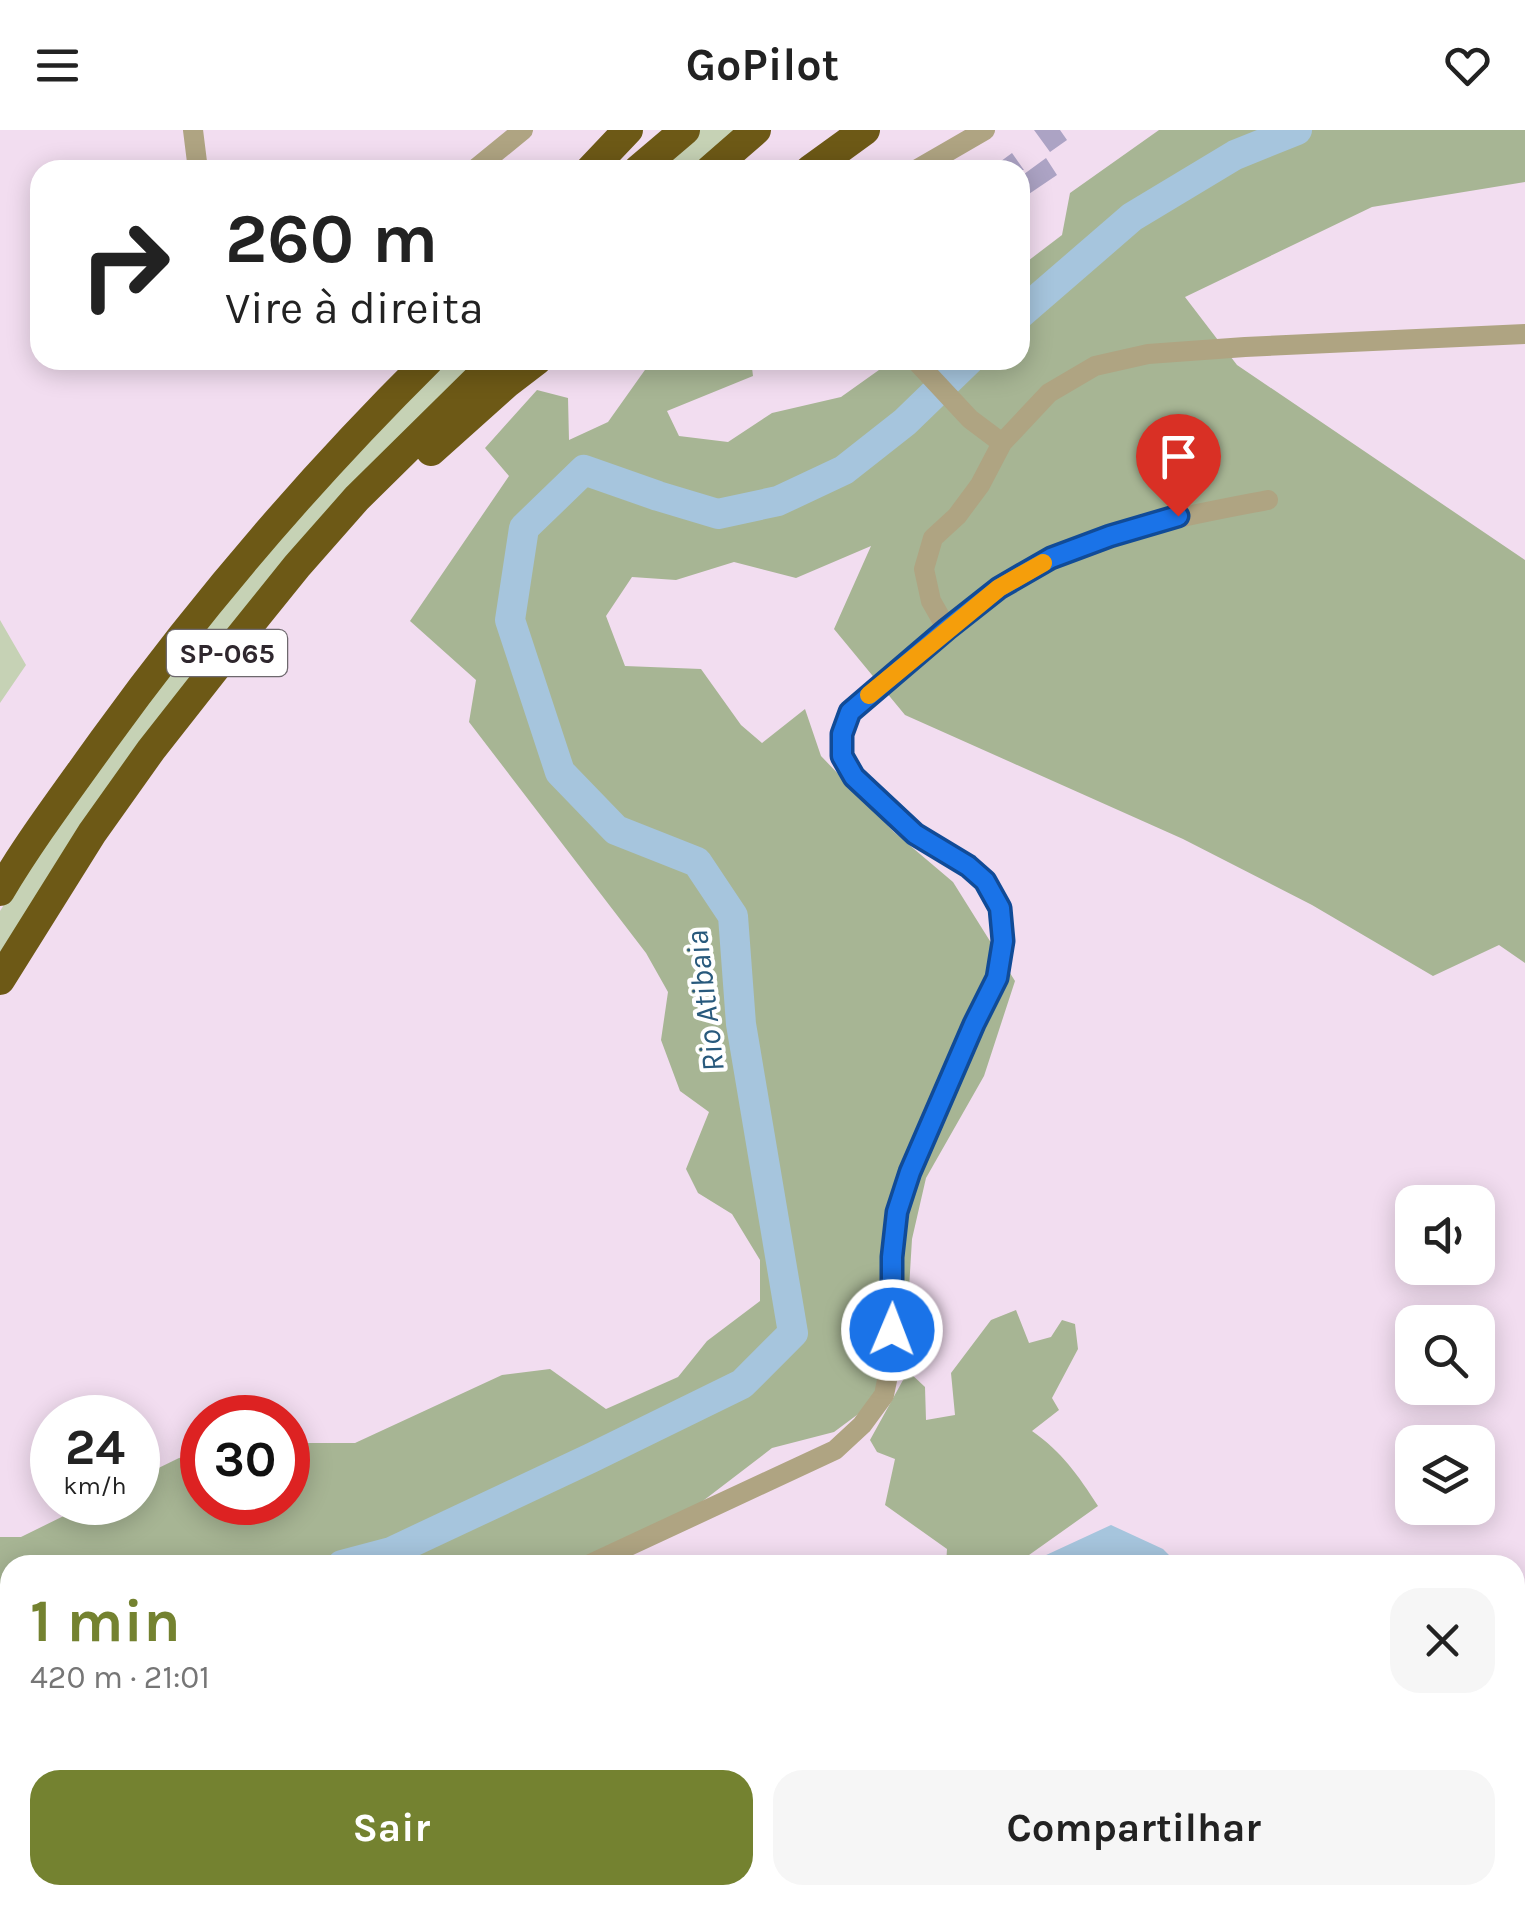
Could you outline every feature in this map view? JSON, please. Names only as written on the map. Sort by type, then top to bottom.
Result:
[{"type":"highway","points":[[600,160],[628,130]]},
{"type":"highway","points":[[650,160],[685,130]]},
{"type":"highway","points":[[722,160],[756,130]]},
{"type":"highway","points":[[824,160],[864,130]]},
{"type":"highway","points":[[69,789],[129,694],[212,578],[303,469],[395,370]]},
{"type":"highway","name":"SP-065","points":[[0,891],[157,667],[274,524],[419,370]]},
{"type":"highway","name":"SP-065","points":[[0,980],[131,778],[239,638],[357,498],[487,370]]},
{"type":"highway","points":[[239,638],[427,454],[524,370]]},
{"type":"street","points":[[193,130],[197,160]]},
{"type":"street","points":[[486,160],[523,130]]},
{"type":"street","points":[[933,160],[984,130]]},
{"type":"street","points":[[947,629],[932,601],[924,569],[933,538],[957,516],[980,485],[1002,443],[1049,393],[1094,366],[1148,354],[1525,334]]},
{"type":"street","points":[[924,370],[970,419],[1002,443]]},
{"type":"street","points":[[609,1555],[835,1450],[862,1425],[884,1396],[891,1361],[892,1257],[897,1212],[917,1156],[997,978],[1003,941],[1000,908],[985,881],[915,834],[854,777],[842,756],[842,734],[850,712],[999,588],[1051,558],[1178,516],[1268,500]]},
{"type":"green space","points":[[699,130],[735,130],[700,160],[664,160]]},
{"type":"green space","points":[[1159,130],[1525,130],[1525,182],[1372,207],[1185,297],[1237,365],[1525,560],[1525,963],[1499,945],[1433,976],[1312,905],[1183,839],[905,715],[834,629],[871,546],[796,578],[734,562],[676,580],[632,577],[606,616],[625,666],[701,669],[741,725],[762,743],[805,709],[821,756],[894,832],[953,882],[1015,981],[984,1076],[926,1178],[912,1239],[905,1355],[865,1409],[834,1432],[772,1448],[695,1507],[619,1555],[0,1555],[0,1537],[21,1537],[45,1525],[160,1525],[160,1467],[180,1458],[180,1525],[310,1525],[310,1443],[355,1443],[502,1375],[550,1369],[606,1409],[678,1377],[707,1341],[760,1301],[760,1260],[732,1214],[698,1193],[686,1169],[709,1112],[680,1091],[661,1040],[668,992],[646,953],[469,722],[476,680],[410,621],[509,476],[485,448],[537,390],[568,398],[569,440],[608,422],[645,370],[752,370],[753,376],[667,411],[679,436],[728,442],[772,413],[841,397],[879,370],[1030,370],[1030,259],[1062,235],[1070,193]]},
{"type":"green space","points":[[434,370],[468,370],[365,471],[0,957],[0,911],[50,832],[230,591]]},
{"type":"green space","points":[[0,620],[26,665],[0,703]]},
{"type":"green space","points":[[1016,1310],[1029,1343],[1051,1337],[1062,1320],[1075,1324],[1078,1349],[1052,1398],[1059,1410],[1032,1431],[1069,1465],[1098,1506],[1029,1555],[947,1555],[947,1549],[885,1505],[895,1459],[877,1452],[870,1440],[908,1371],[925,1387],[926,1420],[955,1415],[951,1373],[991,1320]]},
{"type":"water","points":[[1111,1525],[1169,1555],[1046,1555]]},
{"type":"building","points":[[1034,130],[1060,130],[1067,140],[1050,152]]},
{"type":"building","points":[[1046,158],[1057,175],[1030,193],[1030,170]]},
{"type":"waterway","name":"Rio Atibaia","points":[[1030,305],[1132,217],[1235,155],[1297,130]]},
{"type":"waterway","name":"Rio Atibaia","points":[[380,1555],[742,1384],[793,1333],[741,1024],[733,916],[697,862],[616,830],[560,772],[510,620],[524,528],[584,470],[718,514],[778,501],[844,470],[905,422],[959,370]]},
{"type":"slow traffic","points":[[869,695],[999,588],[1043,563]]},
{"type":"route","points":[[892,1330],[892,1257],[897,1212],[910,1172],[997,978],[1003,941],[1000,908],[985,881],[915,834],[854,777],[842,756],[842,734],[850,712],[999,588],[1051,558],[1178,516]]}]
